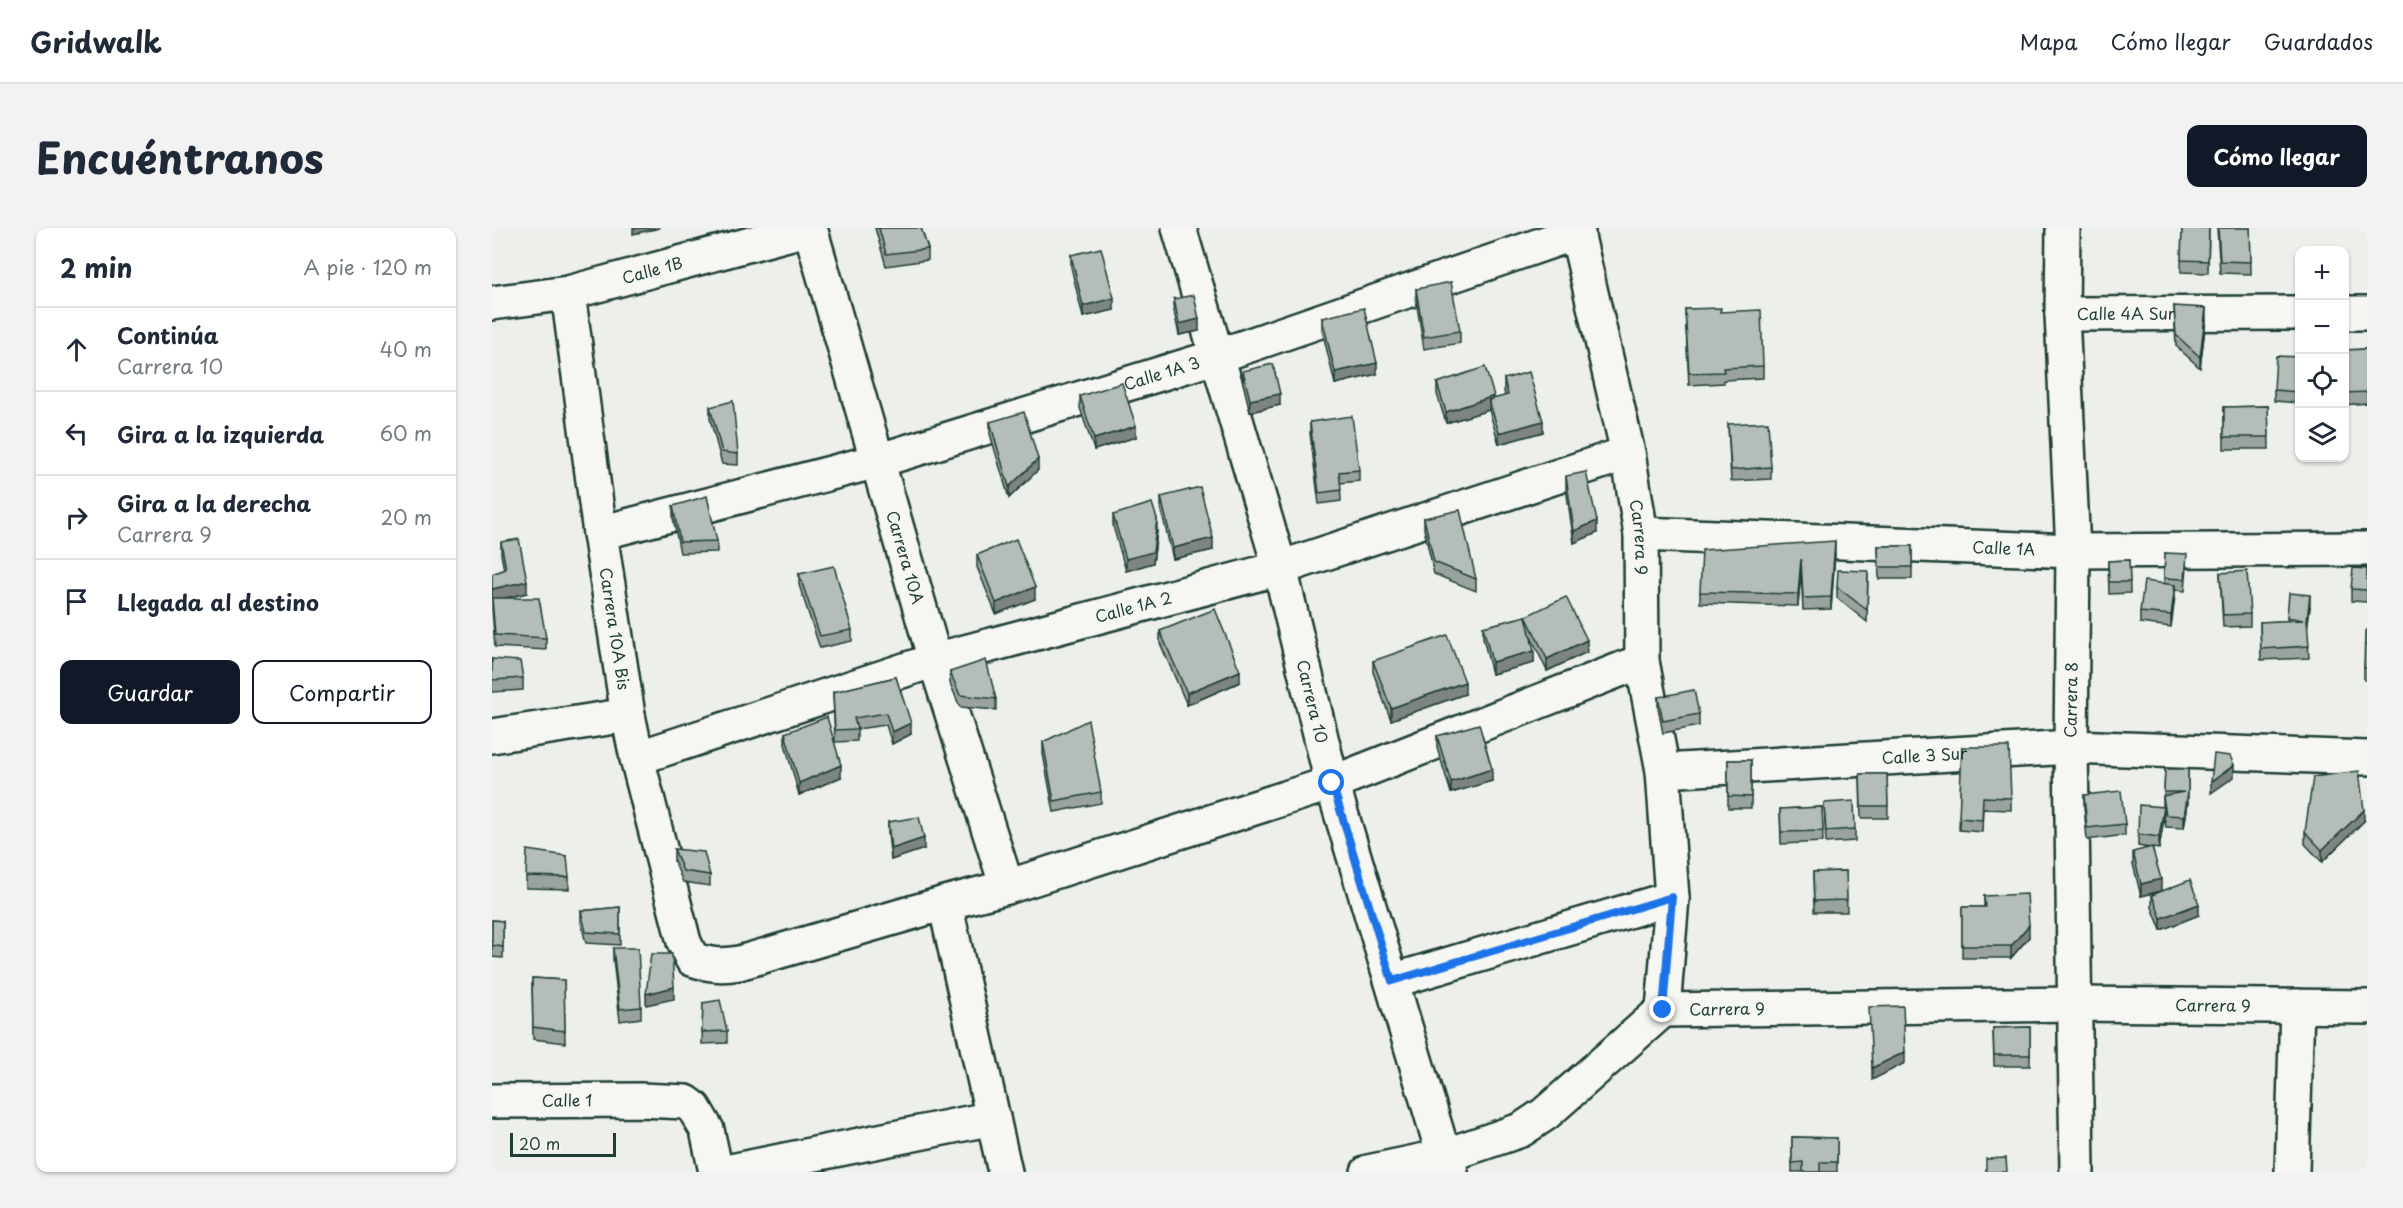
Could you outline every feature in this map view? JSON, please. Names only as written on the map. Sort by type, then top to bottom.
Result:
[{"type":"street","name":"Calle 1B","points":[[492,303],[568,293],[810,228]]},
{"type":"street","name":"Carrera 10A","points":[[810,228],[935,660],[1007,887]]},
{"type":"street","name":"Carrera 10","points":[[1179,228],[1280,568],[1332,783],[1448,1164]]},
{"type":"street","name":"Carrera 8","points":[[2063,228],[2062,314],[2073,551],[2070,747],[2077,1172]]},
{"type":"street","name":"Calle 1A 3","points":[[600,533],[877,461],[1218,356],[1577,230]]},
{"type":"street","name":"Carrera 9","points":[[1577,230],[1628,453],[1641,534],[1642,661],[1663,771],[1672,897],[1663,1010],[2074,1004],[2367,1007]]},
{"type":"street","name":"Carrera 10A Bis","points":[[568,293],[600,533],[628,715],[684,942],[692,958],[707,964],[723,966],[739,963],[945,903]]},
{"type":"street","name":"Calle 4A Sur","points":[[2062,314],[2295,313]]},
{"type":"street","points":[[2349,313],[2367,313]]},
{"type":"street","name":"Calle 1A 2","points":[[637,758],[935,660],[1280,568],[1628,453]]},
{"type":"street","name":"Calle 1A","points":[[1641,534],[2073,551],[2367,549]]},
{"type":"street","points":[[1005,1172],[945,903],[1007,887],[1332,783],[1642,661]]},
{"type":"street","points":[[492,736],[628,715]]},
{"type":"street","name":"Calle 3 Sur","points":[[1663,771],[2070,747],[2367,758]]},
{"type":"street","points":[[1392,981],[1672,897]]},
{"type":"street","points":[[2292,1172],[2297,1006]]},
{"type":"street","points":[[1368,1172],[1448,1164],[1521,1130],[1545,1114],[1663,1010]]},
{"type":"street","name":"Calle 1","points":[[492,1101],[673,1100],[686,1102],[694,1108],[707,1130],[716,1172]]},
{"type":"street","points":[[726,1172],[993,1118]]},
{"type":"building","points":[[879,228],[921,228],[928,249],[886,254]]},
{"type":"building","points":[[2182,228],[2209,228],[2208,261],[2181,260]]},
{"type":"building","points":[[2218,228],[2250,228],[2251,262],[2220,261]]},
{"type":"building","points":[[1101,248],[1114,298],[1083,306],[1071,255]]},
{"type":"building","points":[[1451,282],[1460,331],[1424,337],[1416,289]]},
{"type":"building","points":[[1194,295],[1199,319],[1179,324],[1174,299]]},
{"type":"building","points":[[2174,306],[2206,308],[2200,357],[2176,335]]},
{"type":"building","points":[[1364,308],[1377,363],[1335,372],[1322,318]]},
{"type":"building","points":[[1721,308],[1720,312],[1761,310],[1763,366],[1723,368],[1724,372],[1689,373],[1685,309]]},
{"type":"building","points":[[2367,349],[2367,392],[2349,393],[2349,350]]},
{"type":"building","points":[[2276,356],[2295,357],[2295,392],[2274,390]]},
{"type":"building","points":[[1273,364],[1280,394],[1250,400],[1243,371]]},
{"type":"building","points":[[1485,367],[1494,396],[1446,412],[1437,383]]},
{"type":"building","points":[[1529,372],[1543,421],[1499,433],[1489,400],[1508,395],[1504,379]]},
{"type":"building","points":[[1122,383],[1136,426],[1094,439],[1080,396]]},
{"type":"building","points":[[733,401],[738,454],[722,452],[710,407]]},
{"type":"building","points":[[2268,406],[2269,437],[2224,437],[2224,407]]},
{"type":"building","points":[[1024,412],[1038,459],[1009,487],[990,422]]},
{"type":"building","points":[[1352,416],[1359,470],[1339,472],[1341,490],[1319,493],[1310,422]]},
{"type":"building","points":[[1768,422],[1771,467],[1731,470],[1728,424]]},
{"type":"building","points":[[1586,472],[1597,521],[1574,531],[1566,476]]},
{"type":"building","points":[[1200,487],[1213,538],[1173,548],[1161,497]]},
{"type":"building","points":[[707,496],[717,541],[680,542],[673,506]]},
{"type":"building","points":[[1152,503],[1157,519],[1153,552],[1126,559],[1113,515]]},
{"type":"building","points":[[1460,510],[1476,579],[1434,562],[1424,518]]},
{"type":"building","points":[[519,539],[527,581],[492,589],[492,574],[506,569],[501,542]]},
{"type":"building","points":[[1016,539],[1035,587],[996,603],[977,555]]},
{"type":"building","points":[[1835,541],[1831,597],[1803,598],[1801,559],[1798,594],[1700,592],[1702,550]]},
{"type":"building","points":[[1878,546],[1912,546],[1912,567],[1879,567]]},
{"type":"building","points":[[2165,553],[2187,554],[2185,579],[2164,578]]},
{"type":"building","points":[[2129,560],[2130,582],[2109,582],[2108,561]]},
{"type":"building","points":[[834,566],[852,630],[820,636],[799,574]]},
{"type":"building","points":[[2353,568],[2367,569],[2367,590],[2351,589]]},
{"type":"building","points":[[1838,570],[1868,571],[1867,610],[1837,587]]},
{"type":"building","points":[[2247,571],[2250,614],[2223,615],[2220,573]]},
{"type":"building","points":[[2144,581],[2175,585],[2171,615],[2140,612]]},
{"type":"building","points":[[2289,593],[2310,595],[2307,620],[2309,646],[2261,649],[2260,622],[2303,620],[2287,617]]},
{"type":"building","points":[[1566,597],[1587,640],[1547,659],[1526,616]]},
{"type":"building","points":[[492,598],[539,598],[546,638],[495,635]]},
{"type":"building","points":[[1215,609],[1240,671],[1187,693],[1160,631]]},
{"type":"building","points":[[1526,616],[1534,651],[1492,662],[1483,627]]},
{"type":"building","points":[[2367,630],[2367,668],[2364,668],[2365,631]]},
{"type":"building","points":[[1447,635],[1465,682],[1391,708],[1373,661]]},
{"type":"building","points":[[492,659],[520,661],[523,678],[492,680]]},
{"type":"building","points":[[986,660],[996,699],[960,695],[950,672]]},
{"type":"building","points":[[896,677],[911,723],[892,732],[886,713],[854,718],[857,729],[835,730],[833,692]]},
{"type":"building","points":[[1694,690],[1699,714],[1663,721],[1658,697]]},
{"type":"building","points":[[827,717],[841,765],[799,783],[785,733]]},
{"type":"building","points":[[1088,720],[1101,792],[1054,801],[1043,742]]},
{"type":"building","points":[[1479,724],[1492,769],[1451,782],[1437,736]]},
{"type":"building","points":[[1962,747],[2009,747],[2011,798],[1983,797],[1982,820],[1959,818]]},
{"type":"building","points":[[2214,754],[2230,756],[2234,765],[2211,782]]},
{"type":"building","points":[[1728,760],[1751,760],[1751,797],[1728,796]]},
{"type":"building","points":[[2165,769],[2188,769],[2188,792],[2184,816],[2166,815],[2163,796],[2184,792],[2164,792]]},
{"type":"building","points":[[2359,771],[2364,810],[2322,850],[2305,832],[2313,777]]},
{"type":"building","points":[[1860,774],[1887,774],[1888,806],[1861,806]]},
{"type":"building","points":[[2121,791],[2125,824],[2087,828],[2084,795]]},
{"type":"building","points":[[1854,801],[1855,829],[1826,831],[1824,803]]},
{"type":"building","points":[[2139,805],[2164,807],[2159,837],[2138,834]]},
{"type":"building","points":[[1822,807],[1823,831],[1781,832],[1780,809]]},
{"type":"building","points":[[919,817],[924,838],[891,849],[888,822]]},
{"type":"building","points":[[2152,847],[2161,879],[2141,884],[2133,852]]},
{"type":"building","points":[[674,849],[704,852],[710,875],[683,871]]},
{"type":"building","points":[[527,850],[567,856],[569,877],[526,876]]},
{"type":"building","points":[[1846,871],[1847,900],[1814,901],[1813,872]]},
{"type":"building","points":[[2190,880],[2199,904],[2161,918],[2152,895]]},
{"type":"building","points":[[2027,894],[2029,925],[2011,946],[1962,946],[1962,907],[1985,907],[1984,896]]},
{"type":"building","points":[[620,907],[620,934],[586,932],[581,911]]},
{"type":"building","points":[[492,920],[503,921],[503,947],[492,945]]},
{"type":"building","points":[[613,948],[638,948],[641,1007],[620,1009]]},
{"type":"building","points":[[651,954],[672,954],[674,987],[646,994]]},
{"type":"building","points":[[532,978],[564,980],[565,1031],[533,1027]]},
{"type":"building","points":[[720,1000],[727,1031],[702,1032],[703,1003]]},
{"type":"building","points":[[1903,1006],[1905,1052],[1872,1068],[1869,1007]]},
{"type":"building","points":[[2030,1027],[2030,1055],[1994,1055],[1993,1028]]},
{"type":"building","points":[[1792,1137],[1837,1138],[1837,1162],[1820,1162],[1820,1172],[1803,1172],[1803,1162],[1792,1163]]},
{"type":"building","points":[[2006,1158],[2007,1172],[1986,1172],[1986,1159]]},
{"type":"route","points":[[1332,783],[1392,981],[1672,897],[1663,1010]]}]
